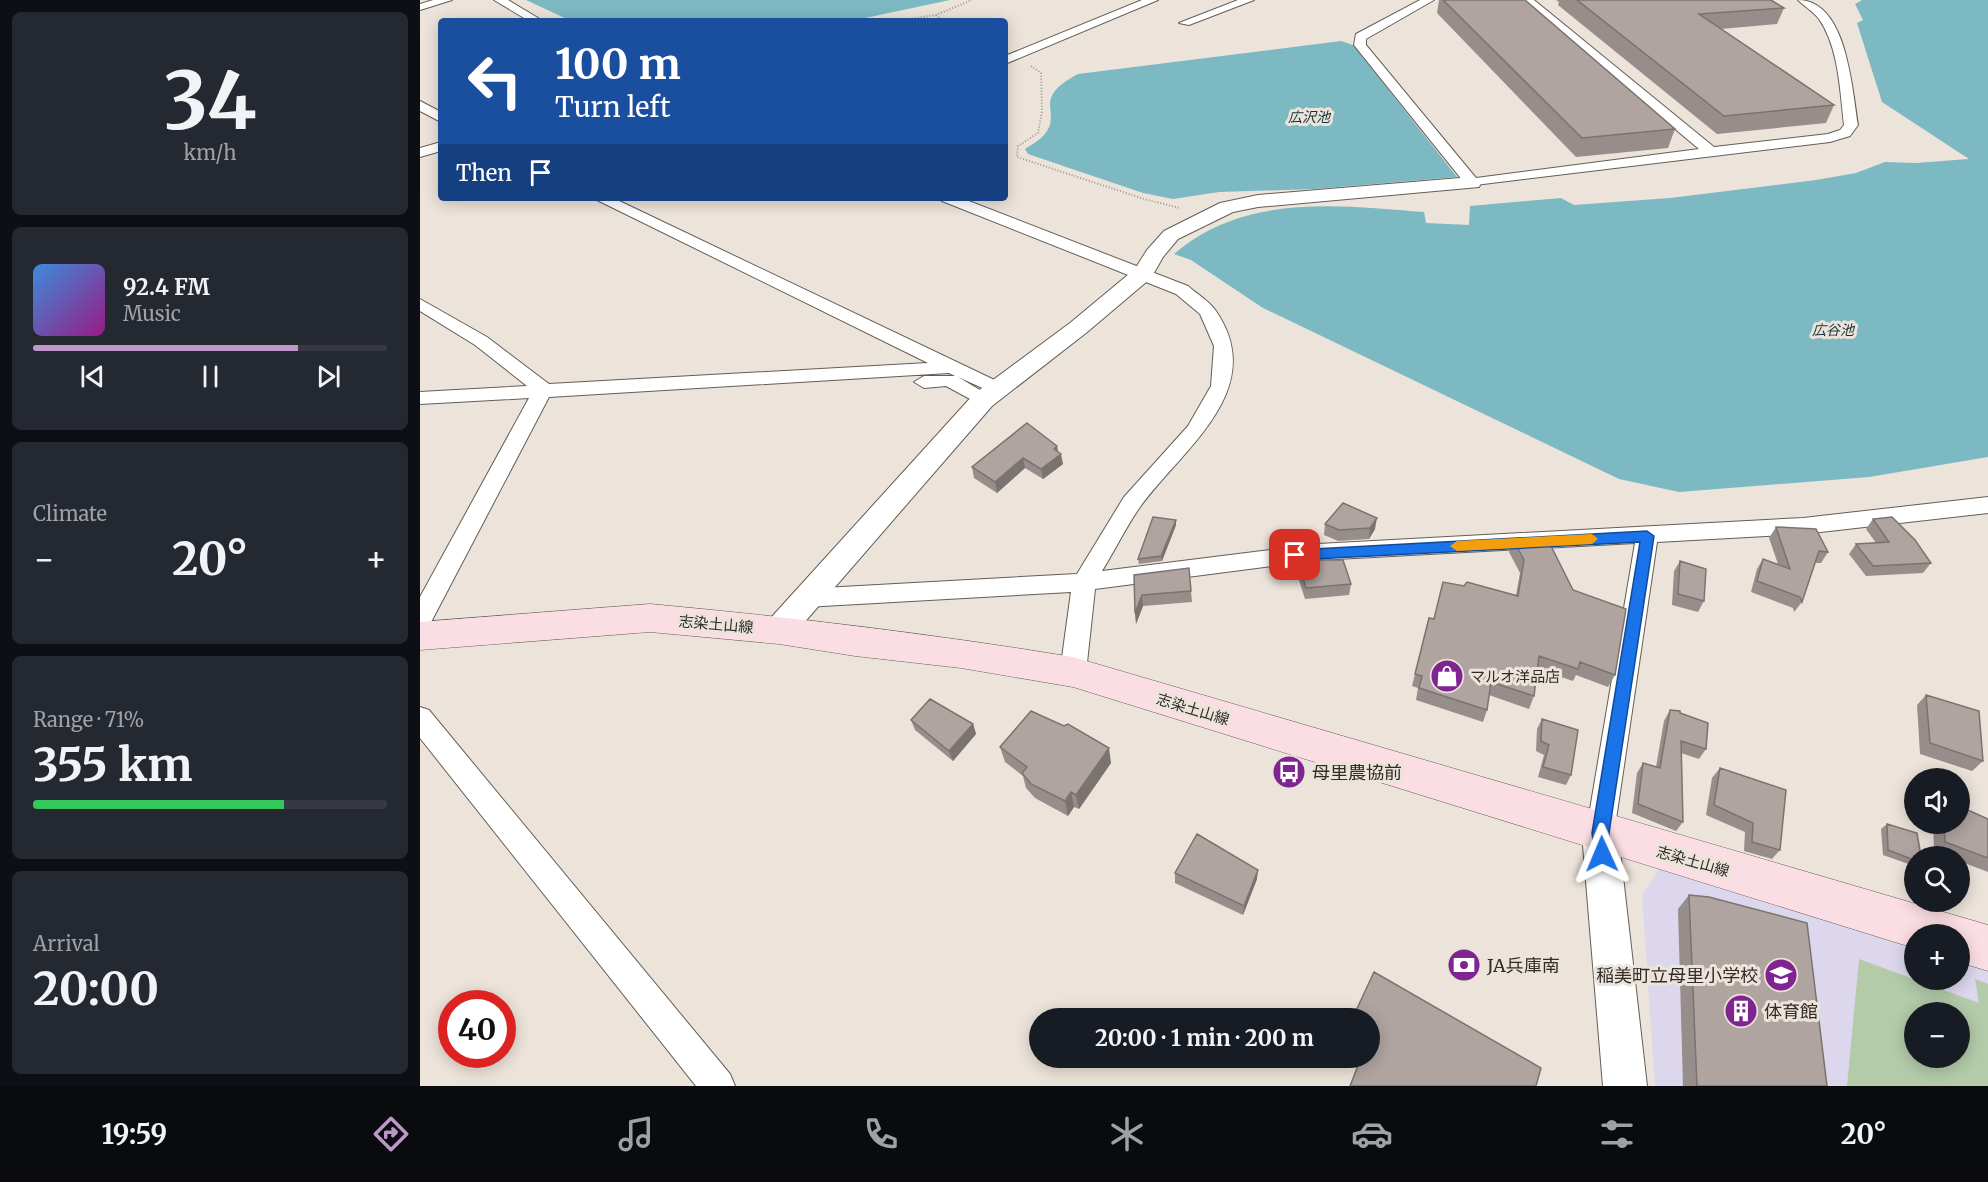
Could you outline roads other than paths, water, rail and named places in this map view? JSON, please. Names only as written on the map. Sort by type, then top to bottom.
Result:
[{"type":"main road","name":"志染土山線","points":[[420,636],[650,618],[779,630],[855,642],[961,653],[1073,672],[1600,833],[1909,924]]},
{"type":"main road","points":[[1970,942],[1988,948]]},
{"type":"street","points":[[420,8],[446,0]]},
{"type":"street","points":[[500,0],[532,18]]},
{"type":"street","points":[[1008,59],[1152,0]]},
{"type":"street","points":[[1185,23],[1248,0]]},
{"type":"street","points":[[1428,0],[1360,37],[1360,45],[1472,183]]},
{"type":"street","points":[[1527,0],[1712,152]]},
{"type":"street","points":[[779,630],[805,598],[990,394],[1078,328],[1143,273],[1154,254],[1171,236],[1207,215],[1227,207],[1258,201],[1472,183],[1830,138],[1845,133],[1851,125],[1834,33],[1823,12],[1804,0]]},
{"type":"street","points":[[420,105],[438,116]]},
{"type":"street","points":[[420,153],[438,147]]},
{"type":"street","points":[[607,201],[953,367],[990,394]]},
{"type":"street","points":[[955,201],[1182,290],[1208,312],[1223,346],[1221,386],[1196,430],[1132,502],[1084,582],[1073,672]]},
{"type":"street","points":[[420,304],[481,341],[540,396],[953,367]]},
{"type":"street","points":[[420,398],[540,396],[949,380],[990,394]]},
{"type":"street","points":[[420,619],[540,396]]},
{"type":"street","points":[[805,598],[1084,582],[1318,552],[1803,526],[1988,505]]},
{"type":"street","points":[[1625,1086],[1600,833],[1647,536]]},
{"type":"street","points":[[420,718],[718,1086]]},
{"type":"water","points":[[526,0],[950,0],[865,18],[565,18]]},
{"type":"water","name":"広谷池","points":[[1862,0],[1988,0],[1988,457],[1869,477],[1679,492],[1619,479],[1263,308],[1191,260],[1174,254],[1202,234],[1231,221],[1262,212],[1293,208],[1359,207],[1424,212],[1426,223],[1469,225],[1470,206],[1561,198],[1574,205],[1670,198],[1816,180],[1856,173],[1885,162],[1916,163],[1969,159],[1882,102],[1857,23],[1863,20],[1855,4]]},
{"type":"water","name":"広沢池","points":[[1341,41],[1353,45],[1457,177],[1314,189],[1219,192],[1173,199],[1143,193],[1028,154],[1025,149],[1042,137],[1049,127],[1051,99],[1055,91],[1078,74]]},
{"type":"place","name":"マルオ洋品店","points":[[1447,676]]},
{"type":"place","name":"母里農協前","points":[[1289,772]]},
{"type":"place","name":"JA兵庫南","points":[[1464,965]]},
{"type":"place","name":"稲美町立母里小学校","points":[[1781,975]]},
{"type":"place","name":"体育館","points":[[1741,1011]]}]
